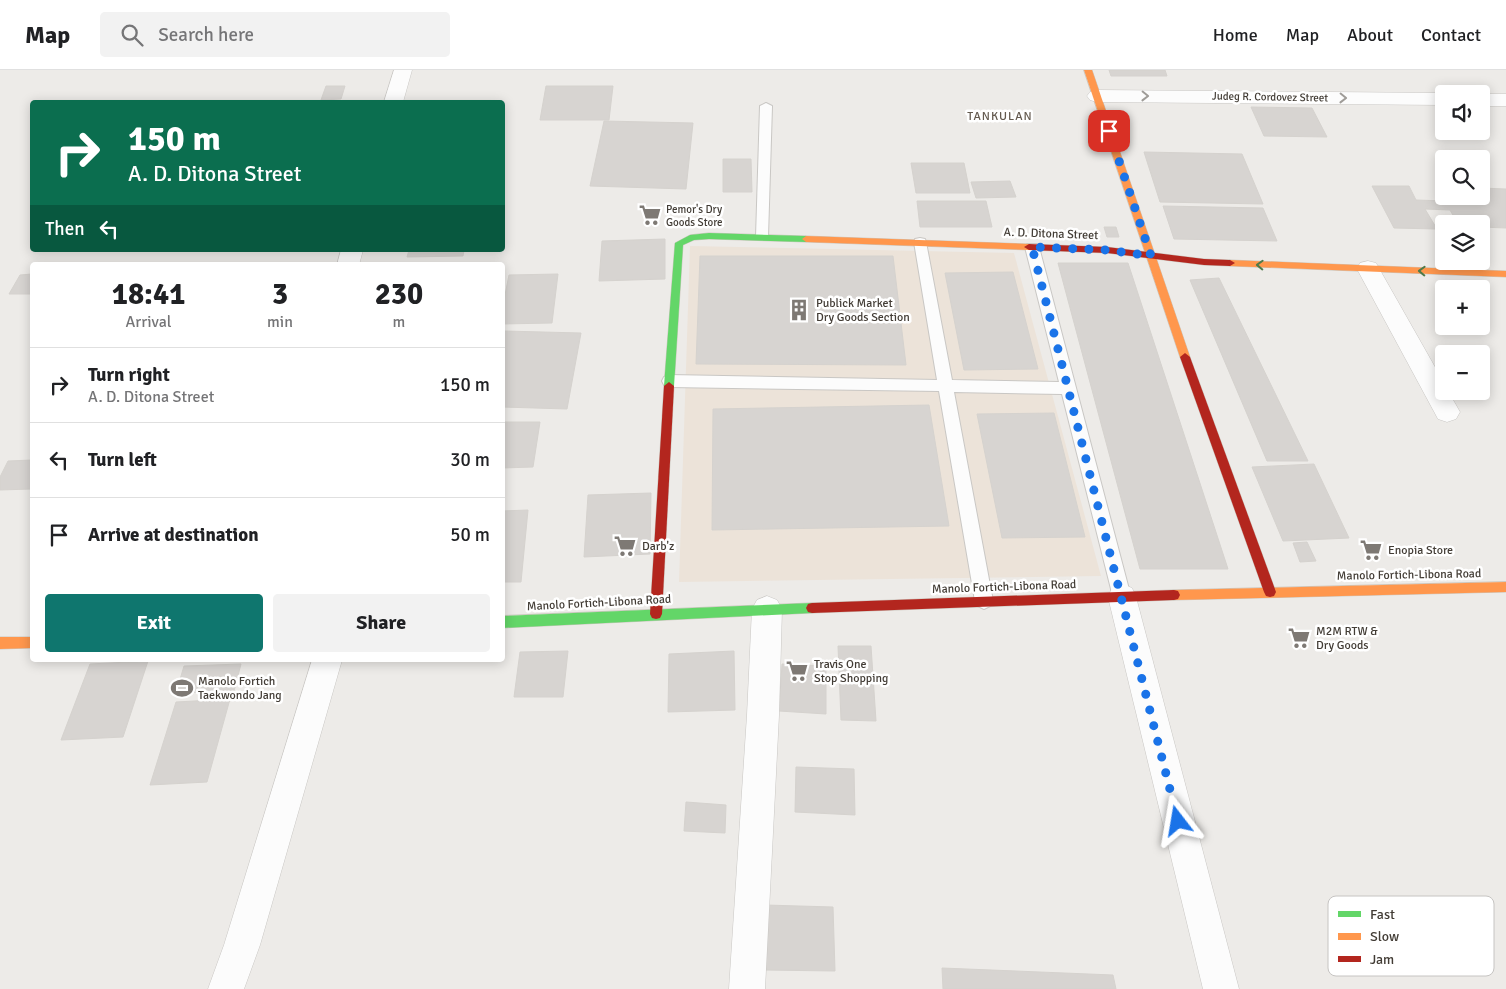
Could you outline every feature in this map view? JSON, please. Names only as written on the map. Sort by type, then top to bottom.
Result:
[{"type":"street","points":[[395,100],[403,70]]},
{"type":"street","points":[[1088,70],[1189,368],[1270,592]]},
{"type":"street","name":"Judeg R. Cordovez Street","points":[[1097,96],[1435,99]]},
{"type":"street","points":[[1490,100],[1506,100]]},
{"type":"street","name":"A. D. Ditona Street","points":[[669,381],[677,251],[679,243],[685,239],[709,236],[920,242],[1107,250],[1204,262],[1506,274]]},
{"type":"street","points":[[1368,269],[1447,412]]},
{"type":"street","points":[[656,614],[669,381]]},
{"type":"street","name":"Manolo Fortich-Libona Road","points":[[505,622],[984,601],[1506,587]]},
{"type":"street","points":[[1122,597],[1221,989]]},
{"type":"street","points":[[747,989],[763,715],[767,609]]},
{"type":"street","points":[[0,643],[30,643]]},
{"type":"street","points":[[226,989],[242,945],[326,662]]},
{"type":"lane","points":[[762,237],[766,106]]},
{"type":"lane","points":[[920,242],[984,601]]},
{"type":"lane","points":[[1032,247],[1122,597]]},
{"type":"lane","points":[[669,381],[1068,388]]},
{"type":"shaded area","points":[[690,246],[1014,253],[1101,576],[679,582]]},
{"type":"building","points":[[1109,70],[1165,70],[1167,76],[1111,76]]},
{"type":"building","points":[[326,86],[345,86],[341,99],[321,100]]},
{"type":"building","points":[[546,86],[613,86],[609,120],[540,120]]},
{"type":"building","points":[[1251,107],[1312,108],[1327,137],[1264,136]]},
{"type":"building","points":[[604,121],[693,123],[686,189],[590,186]]},
{"type":"building","points":[[1144,152],[1242,154],[1263,204],[1160,202]]},
{"type":"building","points":[[723,159],[751,159],[752,192],[723,192]]},
{"type":"building","points":[[911,163],[964,163],[970,193],[916,193]]},
{"type":"building","points":[[1010,181],[1016,197],[976,198],[971,182]]},
{"type":"building","points":[[1372,186],[1409,186],[1416,200],[1435,201],[1435,205],[1490,205],[1490,188],[1506,189],[1506,228],[1490,227],[1490,215],[1453,215],[1450,210],[1425,209],[1435,229],[1394,228]]},
{"type":"building","points":[[917,201],[986,201],[992,227],[920,227]]},
{"type":"building","points":[[1163,206],[1263,208],[1277,241],[1174,239]]},
{"type":"building","points":[[1104,227],[1116,227],[1119,237],[1107,237]]},
{"type":"building","points":[[665,239],[665,279],[599,281],[602,241]]},
{"type":"building","points":[[408,252],[464,252],[463,256],[407,257]]},
{"type":"building","name":"Publick Market Dry Goods Section","points":[[700,256],[893,256],[906,365],[696,364]]},
{"type":"building","points":[[1058,263],[1128,263],[1228,569],[1140,569]]},
{"type":"building","points":[[1013,272],[1038,369],[964,370],[945,273]]},
{"type":"building","points":[[30,274],[30,294],[9,294],[20,275]]},
{"type":"building","points":[[558,274],[552,323],[505,324],[505,295],[509,275]]},
{"type":"building","points":[[1219,278],[1308,461],[1267,461],[1190,280]]},
{"type":"building","points":[[505,331],[581,333],[567,409],[505,407]]},
{"type":"building","points":[[929,405],[949,526],[712,530],[713,409]]},
{"type":"building","points":[[1054,413],[1085,537],[1002,538],[977,414]]},
{"type":"building","points":[[505,422],[540,422],[533,467],[505,468]]},
{"type":"building","points":[[30,460],[30,489],[0,490],[0,477],[8,461]]},
{"type":"building","points":[[1314,464],[1349,538],[1283,541],[1252,467]]},
{"type":"building","points":[[651,493],[650,554],[584,557],[588,495]]},
{"type":"building","points":[[528,510],[521,582],[505,582],[505,511]]},
{"type":"building","points":[[1307,542],[1316,561],[1300,562],[1293,543]]},
{"type":"building","points":[[838,646],[871,646],[876,721],[841,720]]},
{"type":"building","points":[[568,651],[563,697],[514,697],[520,652]]},
{"type":"building","points":[[734,651],[735,710],[668,712],[669,654]]},
{"type":"building","points":[[148,662],[123,737],[61,740],[90,664]]},
{"type":"building","points":[[241,664],[234,691],[176,693],[184,666]]},
{"type":"building","points":[[782,664],[826,666],[826,714],[779,711]]},
{"type":"building","points":[[230,699],[207,782],[150,785],[176,702]]},
{"type":"building","points":[[796,767],[854,769],[855,815],[795,812]]},
{"type":"building","points":[[686,802],[726,805],[725,833],[684,831]]},
{"type":"building","points":[[765,905],[833,907],[835,971],[765,970]]},
{"type":"building","points":[[942,968],[1113,975],[1116,989],[943,989]]},
{"type":"traffic: fast","points":[[669,386],[679,243],[693,237],[709,236],[806,239]]},
{"type":"traffic: fast","points":[[505,622],[812,608]]},
{"type":"traffic: slow","points":[[1088,70],[1185,357]]},
{"type":"traffic: slow","points":[[806,239],[1029,247]]},
{"type":"traffic: slow","points":[[1230,263],[1506,274]]},
{"type":"traffic: slow","points":[[1174,595],[1506,587]]},
{"type":"traffic: slow","points":[[0,643],[30,643]]},
{"type":"traffic: jam","points":[[1029,247],[1107,250],[1204,262],[1230,263]]},
{"type":"traffic: jam","points":[[1185,357],[1270,592]]},
{"type":"traffic: jam","points":[[656,614],[669,386]]},
{"type":"traffic: jam","points":[[812,608],[1174,595]]},
{"type":"place","name":"Pemor's Dry Goods Store","points":[[650,215]]},
{"type":"place","name":"Publick Market Dry Goods Section","points":[[799,310]]},
{"type":"place","name":"Darb'z","points":[[625,546]]},
{"type":"place","name":"Enopia Store","points":[[1371,550]]},
{"type":"place","name":"M2M RTW & Dry Goods","points":[[1299,638]]},
{"type":"place","name":"Travis One Stop Shopping","points":[[797,671]]},
{"type":"place","name":"Manolo Fortich Taekwondo Jang","points":[[182,688]]},
{"type":"district","name":"TANKULAN","points":[[1000,116]]},
{"type":"route","points":[[1109,131],[1151,256],[1107,250],[1032,247],[1178,821]]}]
